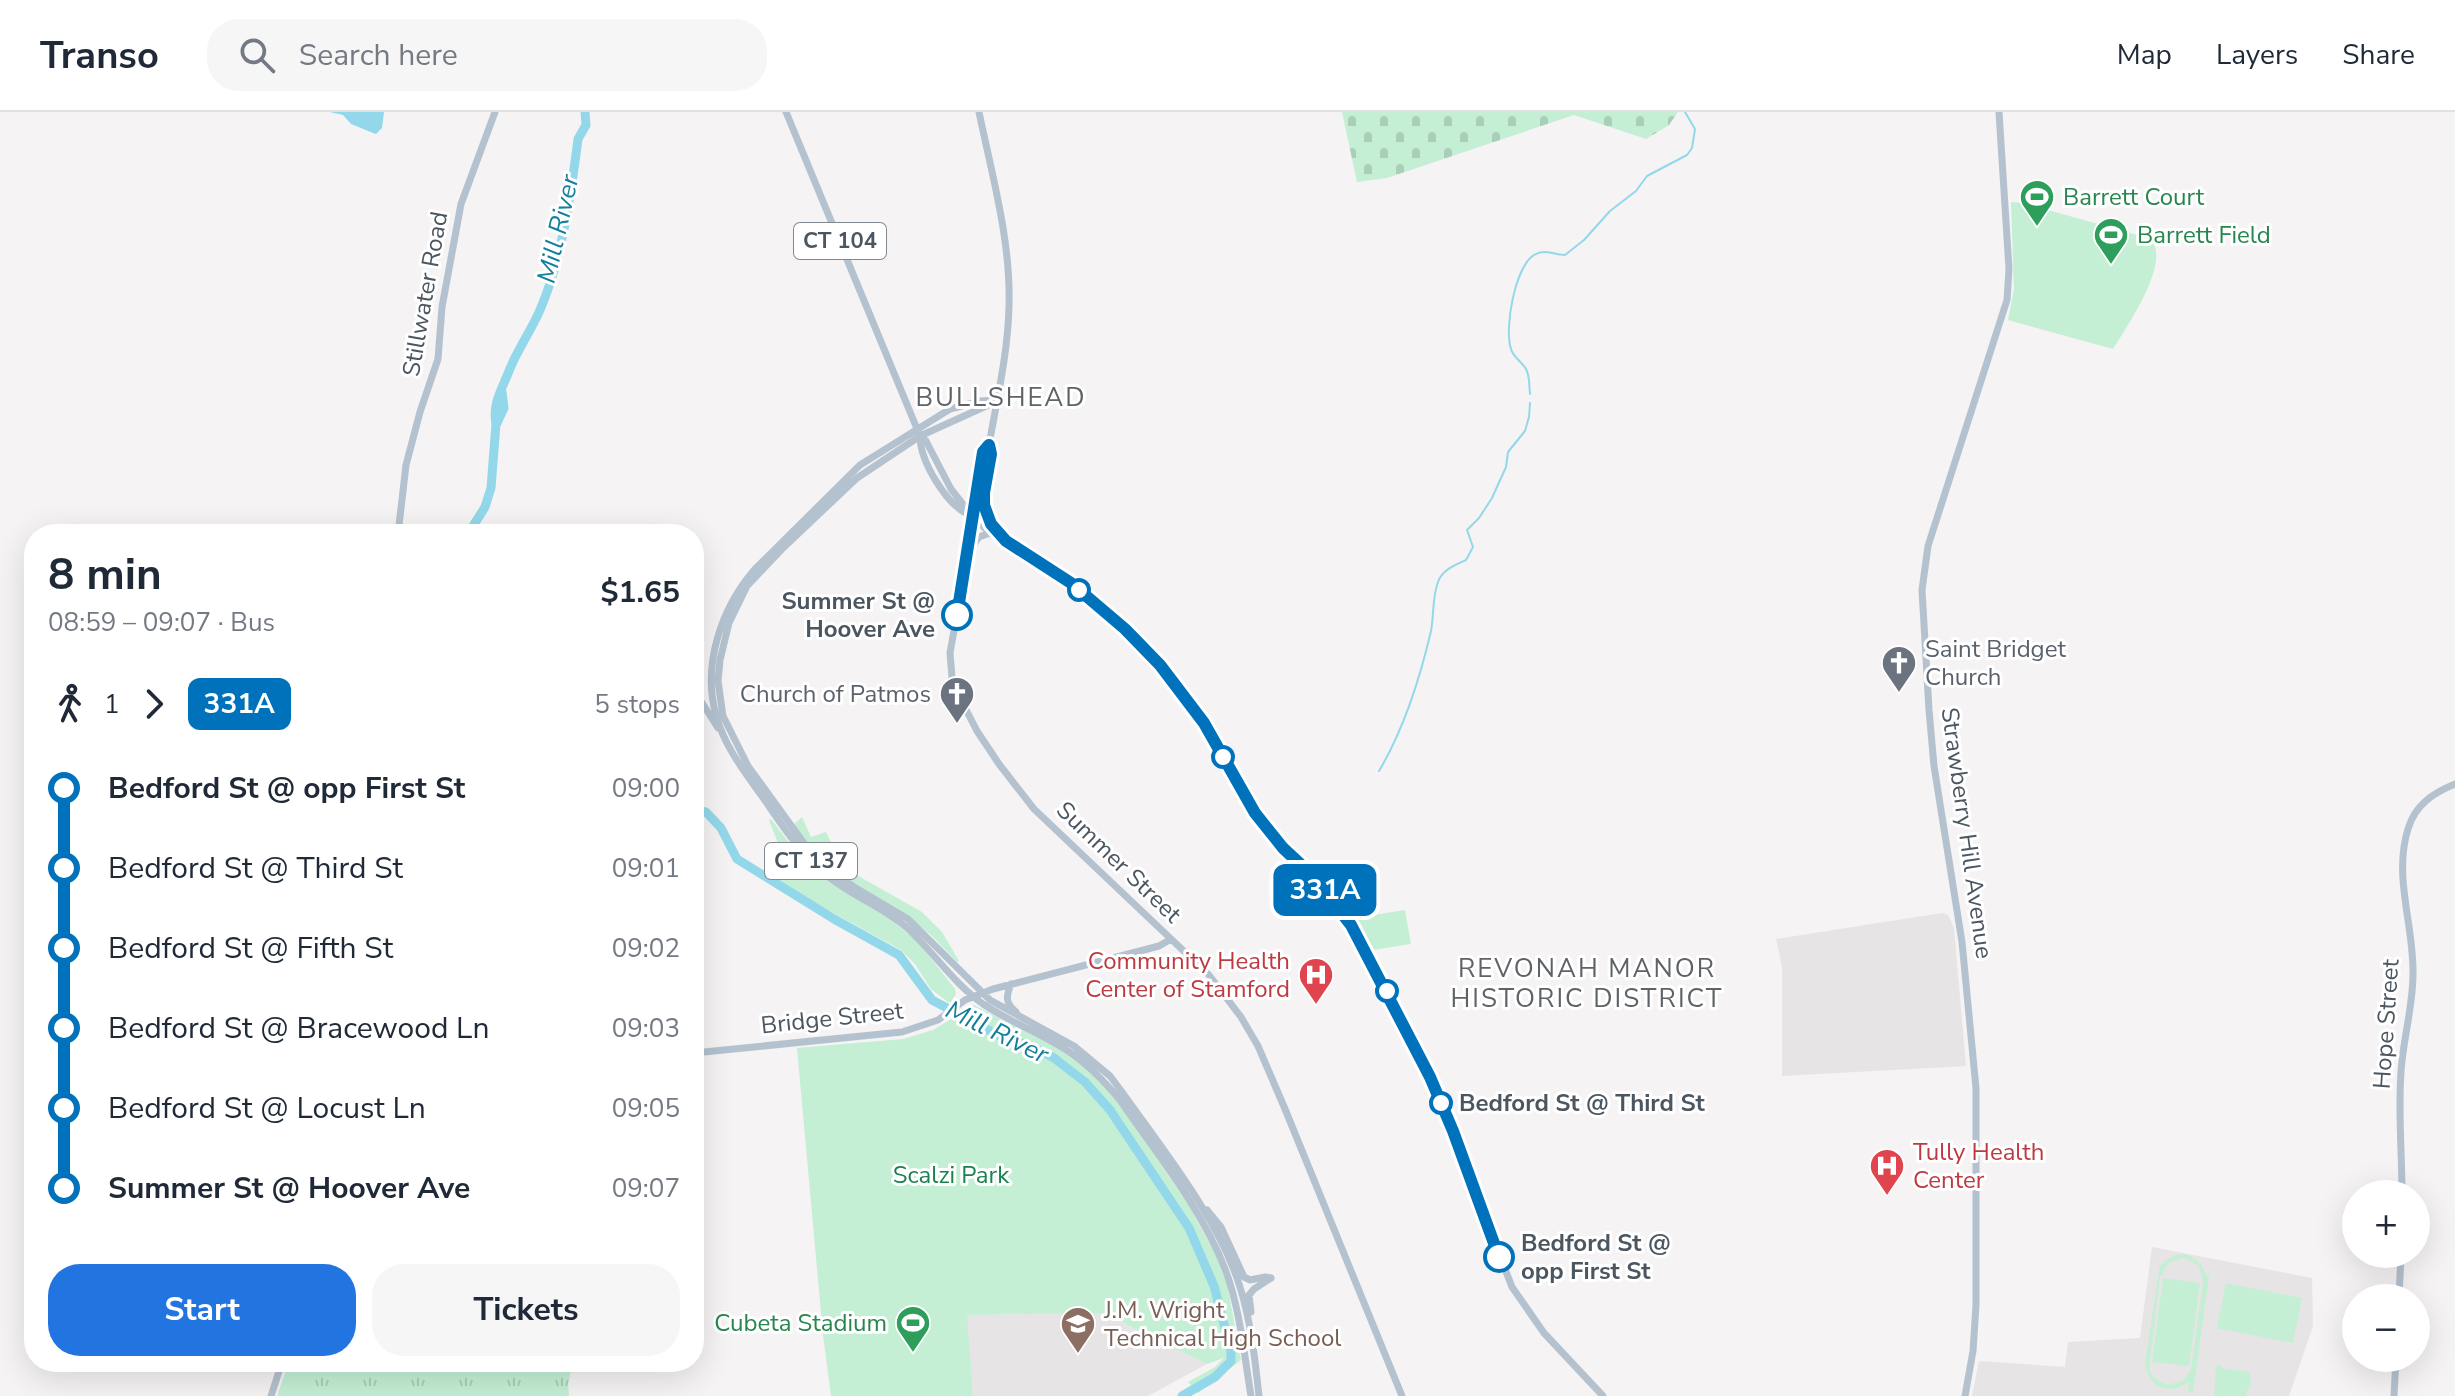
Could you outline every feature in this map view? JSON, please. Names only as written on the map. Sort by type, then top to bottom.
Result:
[{"type":"main road","name":"Stillwater Road","points":[[399,524],[406,465],[438,359],[442,307],[461,204],[495,112]]},
{"type":"main road","name":"CT 104","points":[[786,112],[918,432]]},
{"type":"main road","points":[[973,517],[980,509],[991,454],[989,445],[1008,321],[1009,282],[1002,227],[979,112]]},
{"type":"main road","name":"Strawberry Hill Avenue","points":[[1965,1396],[1973,1351],[1976,1305],[1976,1088],[1962,942],[1934,766],[1922,590],[1928,546],[2001,322],[2008,288],[1999,112]]},
{"type":"main road","name":"CT 137","points":[[996,400],[950,409],[918,432],[840,493],[747,586],[729,623],[715,678],[716,715],[739,765],[802,852],[845,889],[906,928],[973,997],[1068,1051],[1106,1083],[1129,1112],[1214,1243],[1233,1297],[1251,1396]]},
{"type":"main road","points":[[918,432],[926,441],[951,489],[973,517],[990,533],[1071,583],[1125,629],[1160,665],[1204,723],[1255,813],[1346,917],[1430,1077],[1512,1287],[1544,1333],[1603,1396]]},
{"type":"main road","name":"Summer Street","points":[[989,445],[983,452],[950,653],[952,678],[967,714],[999,764],[1034,809],[1209,975],[1258,1046],[1402,1396]]},
{"type":"main road","points":[[984,493],[985,513],[1006,541]]},
{"type":"main road","points":[[967,558],[974,541],[990,533]]},
{"type":"main road","name":"CT 137","points":[[715,678],[723,716],[748,766],[814,857],[845,882],[908,919],[983,993],[1003,1008],[1074,1046],[1110,1076],[1202,1207],[1229,1255],[1241,1288],[1253,1341],[1258,1392]]},
{"type":"main road","points":[[704,707],[722,732]]},
{"type":"main road","name":"Hope Street","points":[[2402,1180],[2401,1081],[2413,974],[2403,858],[2407,830],[2418,809],[2436,793],[2455,784]]},
{"type":"main road","name":"Bridge Street","points":[[704,1052],[902,1032],[938,1020],[957,1005],[983,993],[1159,946],[1171,939]]},
{"type":"main road","points":[[1011,984],[1007,1002],[1024,1018]]},
{"type":"main road","points":[[1202,1207],[1221,1227],[1244,1277],[1250,1280],[1271,1278],[1249,1295],[1253,1341]]},
{"type":"main road","points":[[271,1396],[279,1372]]},
{"type":"main road","points":[[2394,1396],[2395,1372]]},
{"type":"main road","points":[[1251,1396],[1258,1392]]},
{"type":"shaded area","points":[[1942,913],[1948,915],[1954,928],[1966,1066],[1782,1076],[1782,967],[1776,939]]},
{"type":"shaded area","points":[[2152,1247],[2312,1278],[2313,1326],[2289,1396],[1972,1396],[1979,1361],[2065,1367],[2068,1342],[2140,1338]]},
{"type":"shaded area","name":"J.M. Wright Technical High School","points":[[1103,1313],[1207,1364],[1148,1396],[973,1396],[966,1315]]},
{"type":"green space","points":[[1342,112],[1678,112],[1669,125],[1646,139],[1574,115],[1387,178],[1357,182]]},
{"type":"green space","points":[[2011,202],[2148,238],[2155,247],[2153,275],[2146,292],[2113,349],[2008,320],[2014,289]]},
{"type":"green space","points":[[802,817],[811,837],[826,832],[846,869],[922,912],[942,932],[959,961],[909,917],[854,884],[820,858],[793,825]]},
{"type":"green space","points":[[771,819],[794,849],[830,882],[890,919],[918,942],[955,989],[956,994],[951,1002],[931,989],[915,964],[901,950],[768,874],[787,867]]},
{"type":"green space","points":[[1405,910],[1411,944],[1373,950],[1355,918]]},
{"type":"green space","name":"Scalzi Park","points":[[974,1005],[1065,1052],[1083,1065],[1118,1101],[1189,1206],[1216,1255],[1228,1288],[1241,1360],[1198,1393],[1188,1382],[1215,1367],[1224,1358],[1207,1364],[1103,1313],[967,1315],[973,1396],[831,1396],[797,1048],[903,1039],[933,1030]]},
{"type":"green space","points":[[2185,1254],[2195,1260],[2209,1276],[2193,1392],[2188,1391],[2189,1382],[2167,1389],[2155,1384],[2145,1363],[2160,1266],[2171,1257]],"holes":[[[2185,1258],[2199,1266],[2203,1282],[2191,1369],[2183,1381],[2167,1385],[2153,1377],[2149,1369],[2160,1277],[2169,1262]]]},
{"type":"green space","points":[[2163,1278],[2200,1283],[2189,1366],[2152,1362]]},
{"type":"green space","points":[[2226,1283],[2302,1298],[2293,1343],[2217,1328]]},
{"type":"green space","points":[[2219,1365],[2225,1369],[2250,1372],[2251,1384],[2245,1396],[2214,1396],[2216,1367]]},
{"type":"green space","points":[[285,1372],[571,1372],[569,1396],[277,1396]]},
{"type":"water","points":[[330,112],[384,112],[382,128],[376,134],[351,124],[343,115]]},
{"type":"waterway","name":"Mill River","points":[[474,524],[485,507],[491,488],[498,397],[540,310],[560,248],[578,139],[586,125],[585,112]]},
{"type":"waterway","points":[[1530,394],[1527,372],[1512,352],[1509,339],[1510,313],[1521,272],[1538,253],[1565,255],[1584,240],[1610,211],[1636,191],[1647,176],[1687,155],[1692,148],[1695,129],[1685,112]]},
{"type":"waterway","name":"Mill River","points":[[497,423],[504,408],[502,392]]},
{"type":"waterway","points":[[1379,771],[1404,721],[1416,685],[1431,631],[1438,582],[1446,571],[1466,560],[1473,547],[1467,530],[1492,498],[1506,467],[1508,452],[1525,431],[1530,403]]},
{"type":"waterway","name":"Mill River","points":[[704,812],[721,828],[737,859],[899,955],[932,1000],[1005,1039],[1029,1045],[1054,1058],[1085,1082],[1110,1110],[1189,1228],[1214,1286],[1231,1351],[1231,1361],[1215,1377],[1182,1396]]},
{"type":"bus line","name":"331A","points":[[957,615],[983,452],[989,445],[991,454],[984,505],[991,524],[1006,541],[1071,583],[1125,629],[1160,665],[1204,723],[1266,828],[1312,875],[1351,925],[1430,1077],[1499,1257]]},
{"type":"place","name":"Barrett Court","points":[[2037,228]]},
{"type":"place","name":"Barrett Field","points":[[2111,266]]},
{"type":"place","name":"Summer St @ Hoover Ave","points":[[957,615]]},
{"type":"place","name":"Saint Bridget Church","points":[[1899,694]]},
{"type":"place","name":"Church of Patmos","points":[[957,725]]},
{"type":"place","name":"Community Health Center of Stamford","points":[[1316,1006]]},
{"type":"place","name":"Bedford St @ Third St","points":[[1441,1103]]},
{"type":"place","name":"Tully Health Center","points":[[1887,1197]]},
{"type":"place","name":"Bedford St @ opp First St","points":[[1499,1257]]},
{"type":"place","name":"Cubeta Stadium","points":[[913,1354]]},
{"type":"place","name":"J.M. Wright Technical High School","points":[[1078,1355]]},
{"type":"district","name":"BULLSHEAD","points":[[1001,397]]},
{"type":"district","name":"REVONAH MANOR HISTORIC DISTRICT","points":[[1587,983]]}]
